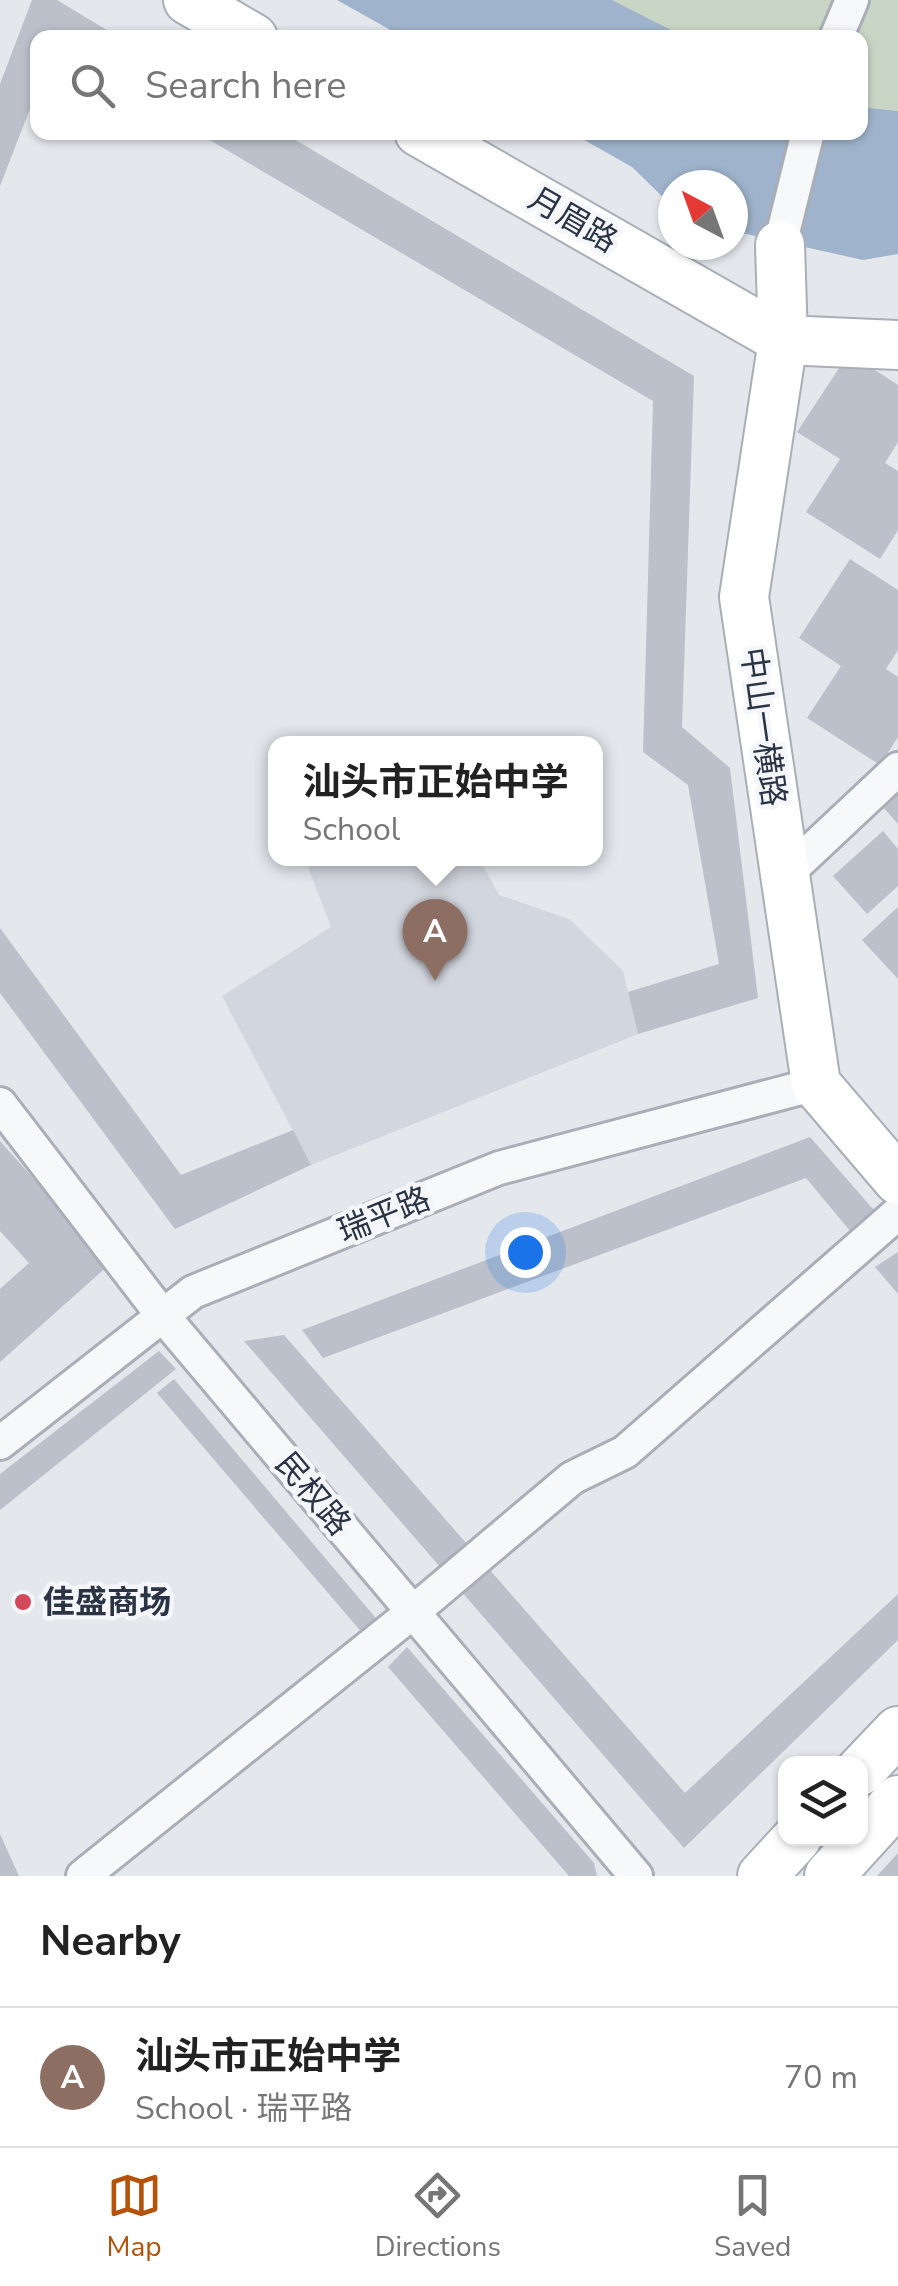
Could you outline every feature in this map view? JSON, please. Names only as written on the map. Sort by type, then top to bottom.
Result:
[{"type":"street","points":[[188,0],[240,30]]},
{"type":"street","points":[[839,30],[852,0]]},
{"type":"street","name":"月眉路","points":[[434,140],[782,340],[898,345]]},
{"type":"street","points":[[780,245],[806,140]]},
{"type":"street","name":"中山一横路","points":[[780,245],[782,340],[744,597],[816,1084]]},
{"type":"street","points":[[785,875],[898,768]]},
{"type":"street","points":[[816,1084],[898,1180]]},
{"type":"street","name":"瑞平路","points":[[0,1444],[192,1292],[499,1168],[816,1084]]},
{"type":"street","name":"民权路","points":[[0,1104],[162,1316],[636,1876]]},
{"type":"street","points":[[84,1876],[413,1612],[572,1478],[626,1452],[898,1213]]},
{"type":"street","points":[[868,1763],[898,1732]]},
{"type":"street","points":[[828,1876],[898,1800]]},
{"type":"street","points":[[762,1876],[790,1846]]},
{"type":"shaded area","points":[[483,866],[499,895],[569,919],[623,971],[638,1034],[311,1165],[222,996],[331,927],[308,867]]},
{"type":"green space","points":[[612,0],[898,0],[898,111],[868,108],[868,30],[671,30]]},
{"type":"water","points":[[337,0],[612,0],[671,30],[391,30]]},
{"type":"water","points":[[868,108],[898,111],[898,254],[863,260],[748,234],[748,170],[658,170],[658,192],[632,167],[584,140],[868,140]]},
{"type":"building","points":[[32,0],[57,0],[107,30],[30,30],[30,109],[0,186],[0,84]]},
{"type":"building","points":[[210,140],[296,140],[694,376],[682,727],[730,768],[758,998],[638,1034],[628,992],[719,964],[688,785],[643,752],[653,401]]},
{"type":"building","points":[[849,353],[898,385],[898,442],[885,463],[898,471],[898,530],[880,559],[806,512],[840,459],[797,432]]},
{"type":"building","points":[[850,559],[898,590],[898,650],[886,669],[898,677],[898,737],[880,765],[807,718],[841,666],[799,638]]},
{"type":"building","points":[[898,792],[898,824],[882,806]]},
{"type":"building","points":[[883,831],[898,849],[898,886],[867,914],[833,876]]},
{"type":"building","points":[[898,907],[898,979],[862,940]]},
{"type":"building","points":[[0,928],[181,1175],[293,1130],[311,1165],[175,1229],[0,993]]},
{"type":"building","points":[[810,1137],[880,1217],[856,1238],[806,1178],[323,1358],[302,1330]]},
{"type":"building","points":[[0,1141],[110,1264],[0,1362],[0,1289],[29,1263],[0,1231]]},
{"type":"building","points":[[898,1252],[898,1294],[875,1267]]},
{"type":"building","points":[[284,1335],[685,1793],[898,1594],[898,1640],[684,1848],[244,1341]]},
{"type":"building","points":[[159,1351],[176,1369],[0,1510],[0,1474]]},
{"type":"building","points":[[174,1379],[380,1623],[364,1635],[157,1393]]},
{"type":"building","points":[[407,1647],[594,1863],[597,1876],[569,1876],[388,1667]]},
{"type":"building","points":[[0,1834],[19,1876],[0,1876]]},
{"type":"building","points":[[898,1853],[898,1876],[877,1876]]},
{"type":"place","name":"汕头市正始中学","points":[[435,981]]},
{"type":"place","name":"佳盛商场","points":[[23,1602]]}]
